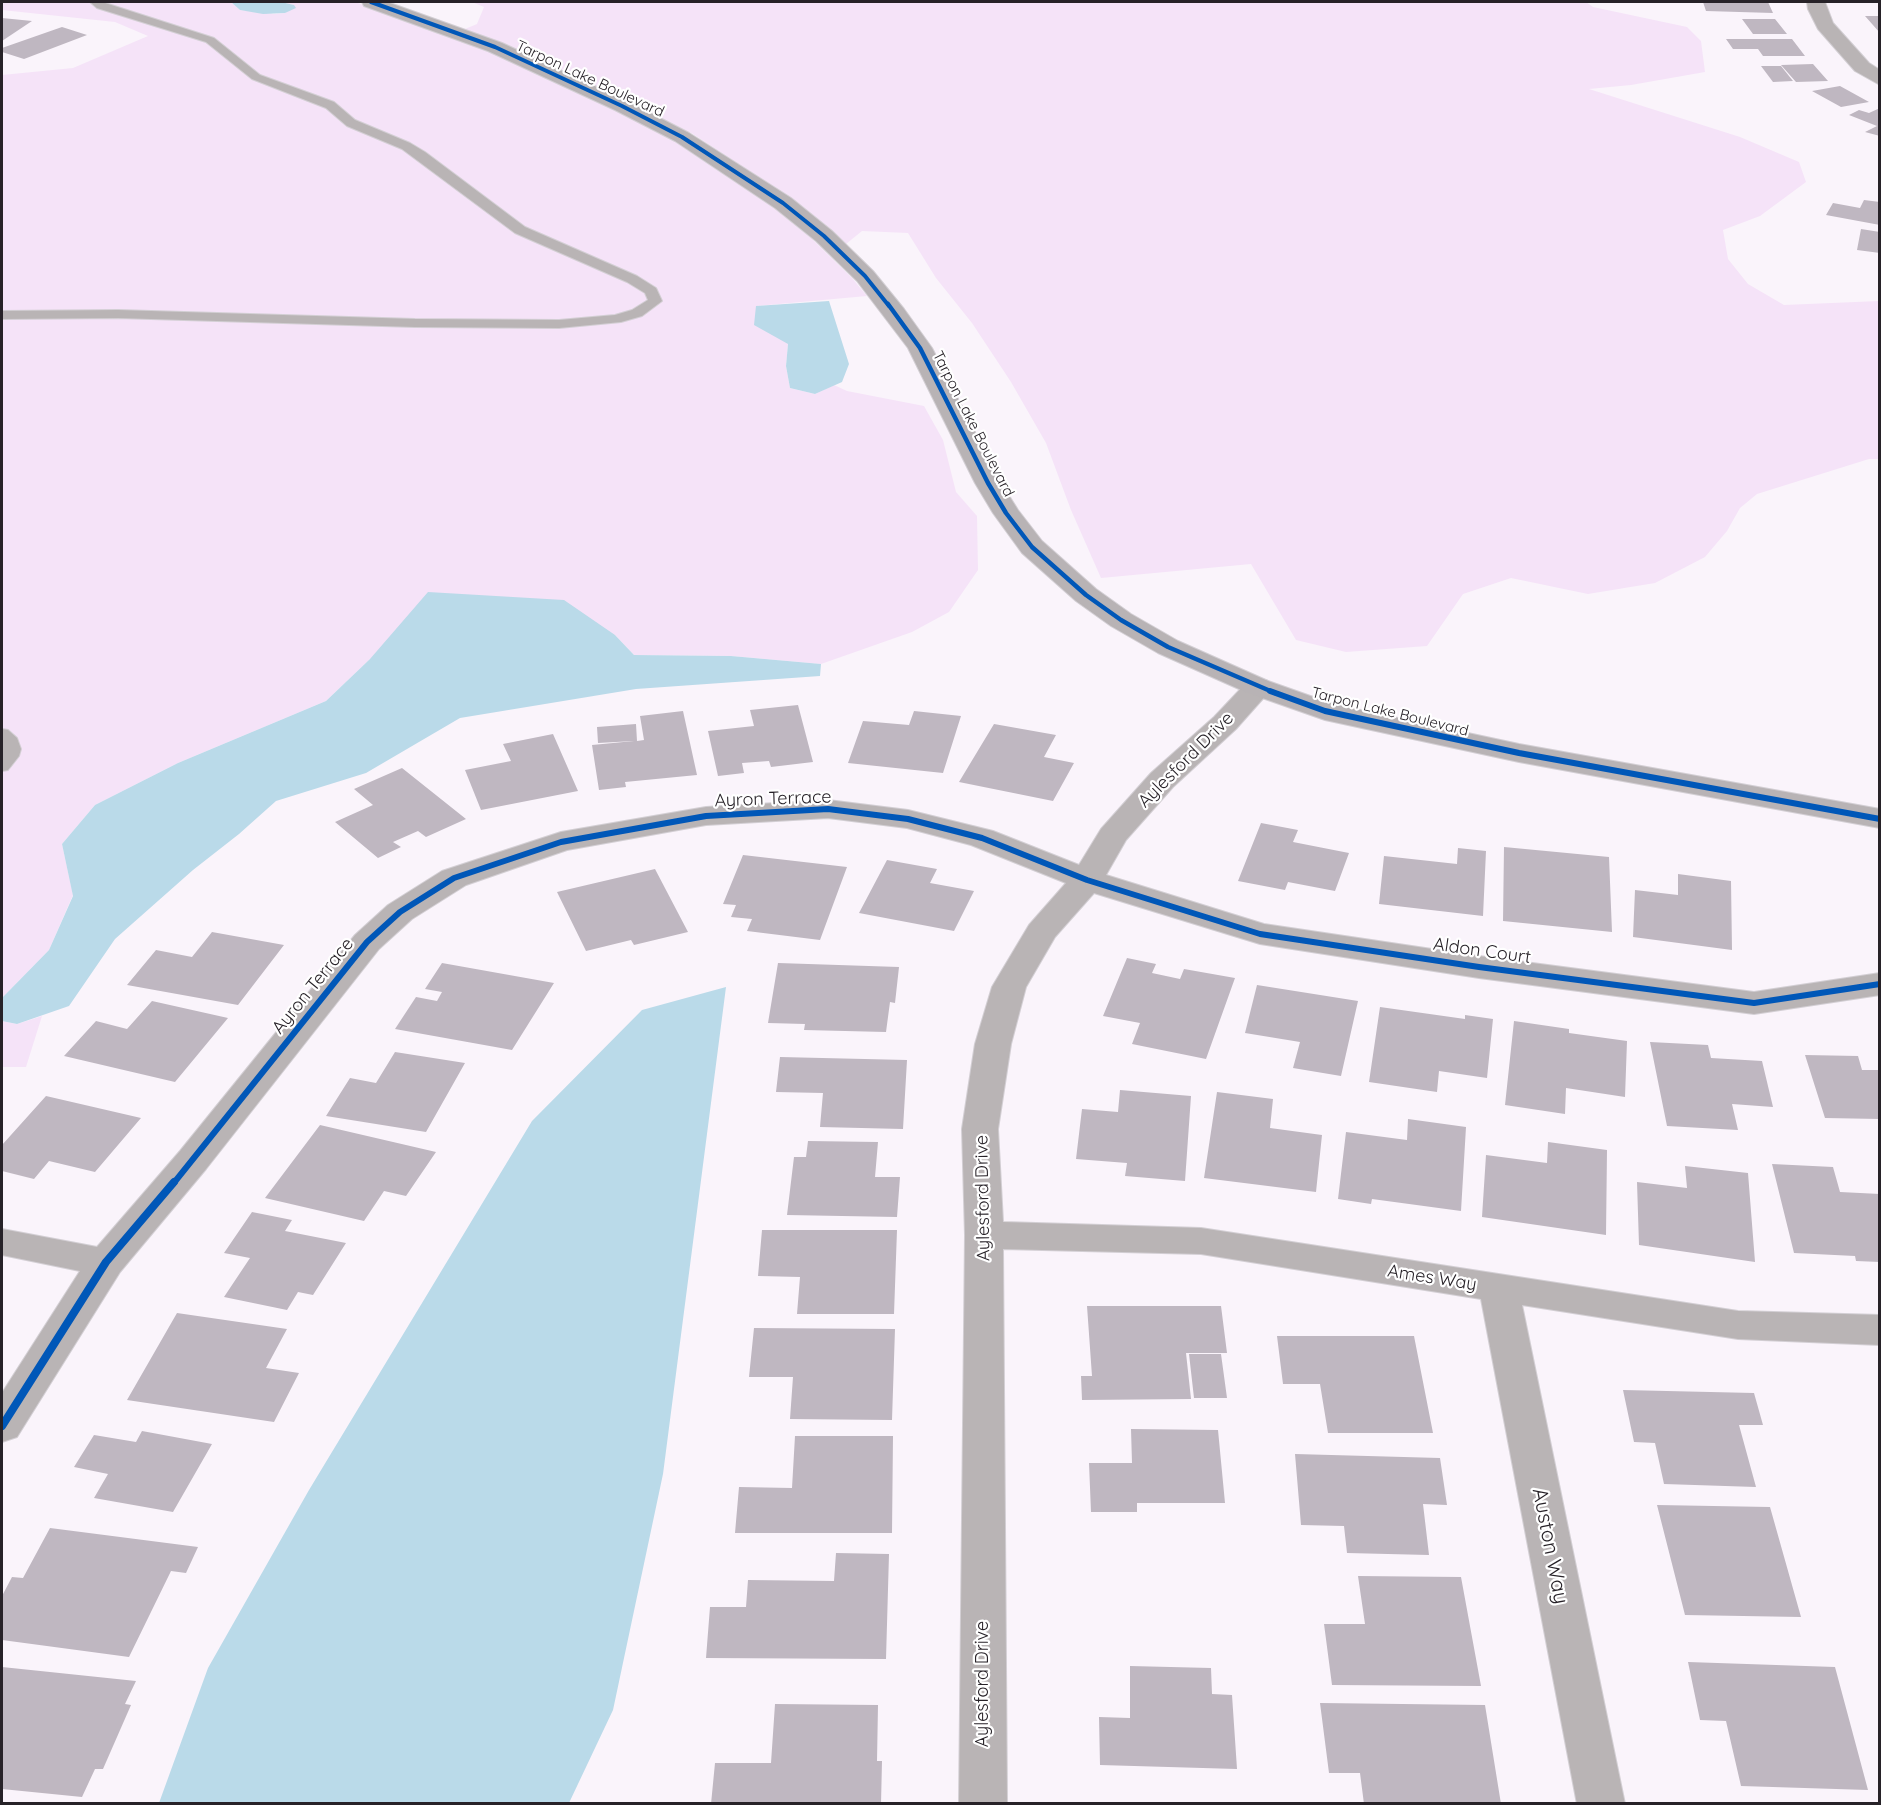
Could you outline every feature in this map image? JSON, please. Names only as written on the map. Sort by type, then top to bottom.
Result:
[{"type":"street","name":"Tarpon Lake Boulevard","points":[[371,2],[495,47],[622,105],[682,137],[783,203],[824,236],[865,276],[920,348],[988,483],[1006,513],[1032,547],[1054,570],[1121,620],[1167,647],[1258,687],[1325,711],[1408,731],[1519,753],[1880,819]]},
{"type":"street","points":[[1816,2],[1817,9],[1826,25],[1862,68],[1880,79]]},
{"type":"street","name":"Aylesford Drive","points":[[982,1803],[984,1235],[981,1129],[993,1044],[1009,987],[1041,932],[1087,880],[1112,836],[1161,780],[1225,723],[1258,687]]},
{"type":"street","name":"Ayron Terrace","points":[[2,1426],[106,1262],[193,1160],[367,942],[400,912],[454,878],[561,842],[706,816],[828,809],[908,819],[982,838],[1087,880]]},
{"type":"street","name":"Aldon Court","points":[[1087,880],[1260,934],[1754,1003],[1880,984]]},
{"type":"street","name":"Ames Way","points":[[984,1235],[1201,1241],[1738,1325],[1880,1330]]},
{"type":"street","points":[[2,1242],[106,1262]]},
{"type":"street","name":"Auston Way","points":[[1499,1289],[1601,1803]]},
{"type":"lane","points":[[2,315],[118,314],[415,323],[548,324],[616,319],[637,313],[655,301],[651,291],[632,279],[520,230],[406,146],[351,123],[330,105],[256,77],[210,40],[101,6],[95,2]]},
{"type":"lane","points":[[2,734],[11,742],[12,749],[10,756],[2,766]]},
{"type":"shaded area","points":[[2,2],[231,2],[240,10],[274,14],[285,13],[294,5],[281,2],[355,2],[419,23],[485,49],[612,108],[671,139],[771,205],[811,238],[867,296],[757,306],[788,344],[786,366],[790,388],[815,394],[834,385],[847,391],[924,406],[943,440],[956,492],[977,516],[978,570],[949,612],[912,632],[821,664],[731,656],[634,655],[615,635],[370,659],[326,701],[178,763],[95,805],[62,844],[73,895],[49,950],[2,998],[2,75],[73,68],[148,36],[115,22],[2,10]]},
{"type":"shaded area","points":[[472,2],[1586,2],[1593,7],[1687,27],[1701,41],[1705,72],[1631,85],[1589,89],[1740,137],[1799,162],[1806,182],[1760,216],[1723,230],[1728,259],[1748,284],[1784,305],[1879,301],[1879,459],[1869,459],[1757,494],[1740,508],[1727,531],[1705,557],[1655,583],[1588,594],[1511,578],[1463,594],[1427,646],[1346,652],[1296,640],[1251,564],[1101,578],[1071,510],[1046,443],[1011,382],[972,323],[936,278],[908,233],[862,231],[846,244],[794,201],[693,134],[566,71],[465,29],[477,24],[484,7]]},
{"type":"shaded area","points":[[42,1016],[26,1067],[2,1067],[2,1021],[17,1024]]},
{"type":"water","points":[[231,2],[281,2],[294,5],[296,8],[285,13],[263,14],[240,10]]},
{"type":"water","points":[[829,301],[849,364],[842,382],[815,394],[790,388],[786,366],[788,344],[754,325],[756,306]]},
{"type":"water","points":[[428,592],[564,600],[615,635],[634,655],[731,656],[821,664],[820,676],[636,689],[460,718],[366,773],[276,801],[115,939],[69,1006],[17,1024],[2,1021],[2,998],[49,950],[73,896],[62,844],[95,805],[178,763],[326,701],[370,659]]},
{"type":"water","points":[[726,987],[663,1474],[613,1710],[569,1803],[159,1803],[208,1668],[309,1490],[532,1121],[642,1010]]},
{"type":"building","points":[[1703,2],[1768,2],[1773,13],[1706,11]]},
{"type":"building","points":[[1865,16],[1880,16],[1880,33]]},
{"type":"building","points":[[2,18],[32,21],[2,41]]},
{"type":"building","points":[[1742,19],[1775,19],[1787,34],[1753,34]]},
{"type":"building","points":[[62,27],[87,35],[24,59],[2,52],[2,48]]},
{"type":"building","points":[[1726,39],[1792,39],[1805,56],[1763,56],[1758,49],[1733,49]]},
{"type":"building","points":[[1813,64],[1828,81],[1796,82],[1781,65]]},
{"type":"building","points":[[1761,66],[1781,66],[1793,81],[1773,82]]},
{"type":"building","points":[[1840,86],[1869,102],[1841,107],[1812,91]]},
{"type":"building","points":[[1880,108],[1880,136],[1865,132],[1877,126],[1849,115],[1859,110],[1869,113]]},
{"type":"building","points":[[1864,200],[1880,202],[1880,225],[1826,215],[1833,203],[1860,208]]},
{"type":"building","points":[[1861,229],[1880,232],[1880,253],[1857,250]]},
{"type":"building","points":[[798,705],[813,762],[771,767],[769,761],[742,763],[744,773],[718,776],[708,731],[754,726],[750,710]]},
{"type":"building","points":[[683,711],[697,775],[625,782],[626,787],[599,790],[592,745],[634,741],[598,743],[597,727],[636,724],[637,741],[644,740],[640,716]]},
{"type":"building","points":[[914,711],[961,716],[943,773],[848,763],[863,721],[909,725]]},
{"type":"building","points":[[994,724],[1056,735],[1044,757],[1074,763],[1053,801],[959,782]]},
{"type":"building","points":[[553,734],[578,791],[481,810],[465,770],[511,761],[503,744]]},
{"type":"building","points":[[402,768],[466,819],[426,837],[418,831],[393,842],[401,847],[378,858],[335,822],[373,805],[354,789]]},
{"type":"building","points":[[1261,823],[1298,830],[1293,842],[1349,853],[1335,891],[1288,882],[1285,890],[1238,881]]},
{"type":"building","points":[[1504,847],[1609,857],[1612,932],[1503,921]]},
{"type":"building","points":[[1458,848],[1486,851],[1483,916],[1379,904],[1384,856],[1457,864]]},
{"type":"building","points":[[743,855],[847,867],[820,940],[747,931],[752,919],[731,917],[736,905],[723,904]]},
{"type":"building","points":[[887,860],[937,869],[930,883],[974,891],[954,931],[859,913]]},
{"type":"building","points":[[655,869],[688,932],[634,945],[631,940],[586,951],[557,892]]},
{"type":"building","points":[[1678,874],[1731,881],[1732,950],[1633,937],[1635,890],[1678,895]]},
{"type":"building","points":[[212,932],[284,945],[238,1005],[127,985],[156,950],[192,957]]},
{"type":"building","points":[[1127,958],[1156,964],[1152,973],[1180,979],[1184,969],[1235,978],[1206,1059],[1132,1044],[1140,1023],[1103,1016]]},
{"type":"building","points":[[442,963],[554,983],[512,1050],[395,1029],[416,997],[437,1001],[442,992],[425,989]]},
{"type":"building","points":[[778,963],[899,967],[895,1003],[890,1002],[886,1032],[804,1030],[805,1024],[768,1023]]},
{"type":"building","points":[[1257,985],[1358,1001],[1341,1076],[1293,1068],[1300,1042],[1245,1033]]},
{"type":"building","points":[[152,1001],[228,1018],[175,1082],[64,1056],[96,1021],[127,1029]]},
{"type":"building","points":[[1380,1007],[1465,1019],[1465,1015],[1493,1019],[1487,1078],[1439,1071],[1437,1092],[1369,1082]]},
{"type":"building","points":[[1514,1021],[1569,1029],[1569,1033],[1627,1041],[1625,1097],[1566,1088],[1565,1114],[1505,1105]]},
{"type":"building","points":[[1650,1042],[1708,1045],[1711,1058],[1762,1061],[1773,1107],[1732,1104],[1738,1130],[1667,1126]]},
{"type":"building","points":[[395,1052],[465,1063],[426,1132],[326,1116],[350,1078],[376,1083]]},
{"type":"building","points":[[1805,1055],[1858,1056],[1862,1070],[1880,1070],[1880,1119],[1825,1118]]},
{"type":"building","points":[[780,1057],[907,1060],[903,1129],[820,1127],[823,1093],[776,1092]]},
{"type":"building","points":[[1120,1090],[1191,1096],[1185,1181],[1125,1176],[1127,1163],[1076,1159],[1082,1109],[1118,1112]]},
{"type":"building","points":[[1217,1092],[1273,1099],[1270,1128],[1322,1135],[1316,1192],[1204,1178]]},
{"type":"building","points":[[46,1096],[141,1118],[95,1172],[49,1161],[34,1179],[2,1171],[2,1145]]},
{"type":"building","points":[[1408,1119],[1466,1127],[1461,1211],[1372,1199],[1371,1204],[1338,1199],[1346,1132],[1407,1140]]},
{"type":"building","points":[[320,1125],[436,1152],[406,1196],[384,1191],[364,1221],[265,1198]]},
{"type":"building","points":[[808,1141],[878,1142],[875,1177],[900,1177],[897,1217],[787,1215],[794,1157],[806,1157]]},
{"type":"building","points":[[1548,1142],[1607,1150],[1606,1235],[1482,1217],[1486,1155],[1547,1163]]},
{"type":"building","points":[[1772,1164],[1833,1167],[1840,1192],[1880,1194],[1880,1262],[1856,1261],[1855,1256],[1794,1253]]},
{"type":"building","points":[[1685,1166],[1748,1173],[1755,1262],[1639,1245],[1637,1182],[1687,1188]]},
{"type":"building","points":[[252,1212],[292,1220],[285,1231],[346,1243],[313,1295],[298,1292],[287,1310],[224,1297],[250,1258],[224,1253]]},
{"type":"building","points":[[762,1230],[897,1230],[894,1314],[797,1314],[800,1277],[758,1276]]},
{"type":"building","points":[[1087,1306],[1221,1306],[1227,1353],[1186,1353],[1191,1399],[1082,1400],[1081,1376],[1092,1376]]},
{"type":"building","points":[[177,1313],[287,1329],[266,1368],[299,1373],[274,1422],[127,1400]]},
{"type":"building","points":[[754,1328],[895,1329],[892,1420],[790,1419],[793,1377],[749,1377]]},
{"type":"building","points":[[1277,1336],[1414,1336],[1433,1433],[1328,1433],[1320,1384],[1283,1384]]},
{"type":"building","points":[[1189,1354],[1221,1354],[1227,1398],[1194,1398]]},
{"type":"building","points":[[1623,1390],[1754,1393],[1763,1425],[1739,1425],[1756,1487],[1664,1484],[1655,1443],[1634,1442]]},
{"type":"building","points":[[1131,1429],[1218,1430],[1225,1503],[1137,1503],[1137,1512],[1091,1512],[1089,1463],[1132,1463]]},
{"type":"building","points":[[142,1431],[212,1444],[173,1512],[94,1498],[108,1474],[74,1467],[94,1435],[136,1442]]},
{"type":"building","points":[[795,1436],[893,1436],[892,1533],[735,1533],[739,1487],[792,1488]]},
{"type":"building","points":[[1295,1454],[1440,1458],[1447,1505],[1423,1504],[1429,1555],[1347,1553],[1344,1526],[1301,1525]]},
{"type":"building","points":[[1657,1505],[1770,1507],[1801,1617],[1685,1615]]},
{"type":"building","points":[[50,1528],[198,1547],[186,1573],[171,1571],[129,1657],[2,1640],[2,1596],[12,1577],[23,1578]]},
{"type":"building","points":[[836,1553],[889,1554],[886,1659],[706,1658],[710,1607],[746,1607],[748,1580],[834,1581]]},
{"type":"building","points":[[1358,1576],[1461,1577],[1481,1686],[1332,1685],[1324,1624],[1365,1624]]},
{"type":"building","points":[[1688,1662],[1835,1667],[1868,1790],[1741,1786],[1726,1721],[1700,1720]]},
{"type":"building","points":[[1130,1666],[1211,1668],[1212,1694],[1232,1695],[1237,1769],[1100,1765],[1099,1717],[1130,1718]]},
{"type":"building","points":[[2,1667],[136,1681],[125,1704],[131,1705],[103,1769],[95,1769],[82,1797],[2,1789]]},
{"type":"building","points":[[1320,1703],[1485,1705],[1501,1804],[1364,1804],[1360,1773],[1329,1773]]},
{"type":"building","points":[[775,1704],[878,1705],[877,1761],[882,1761],[881,1804],[711,1804],[715,1763],[771,1763]]},
{"type":"cycle path","points":[[371,2],[495,47],[622,106],[682,137],[783,203],[824,236],[865,276],[920,348],[988,483],[1006,513],[1032,547],[1086,595],[1121,620],[1168,647],[1258,687],[1325,711],[1519,753],[1880,819]]},
{"type":"cycle path","points":[[2,1426],[106,1262],[193,1160],[367,942],[400,912],[454,878],[561,842],[706,816],[828,809],[908,819],[982,838],[1087,880],[1260,934],[1479,967],[1754,1003],[1880,984]]}]
